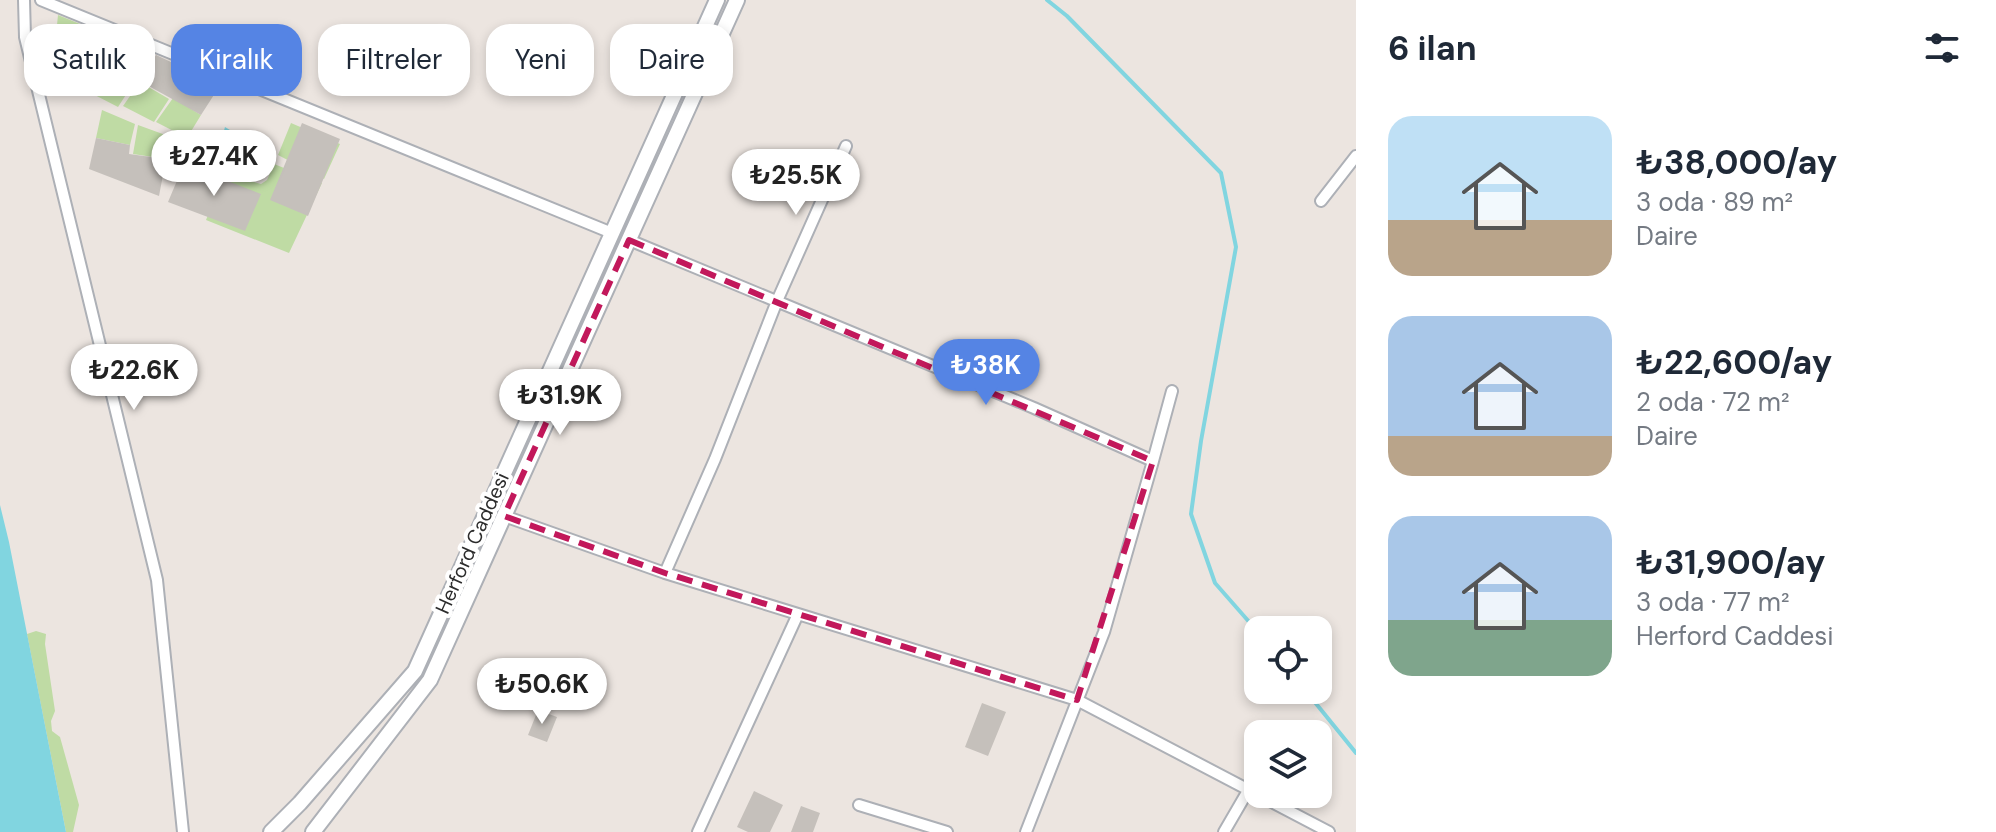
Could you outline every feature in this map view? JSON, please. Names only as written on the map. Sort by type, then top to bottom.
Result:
[{"type":"main road","name":"Herford Caddesi","points":[[271,832],[415,671],[717,0]]},
{"type":"main road","name":"Herford Caddesi","points":[[313,832],[430,680],[737,0]]},
{"type":"street","points":[[24,0],[25,37],[157,580],[183,832]]},
{"type":"street","points":[[41,0],[612,233]]},
{"type":"street","points":[[665,573],[715,459],[777,301],[846,146]]},
{"type":"street","points":[[1321,201],[1356,156]]},
{"type":"street","points":[[629,240],[1034,408],[1153,461]]},
{"type":"street","points":[[1026,832],[1104,632],[1172,391]]},
{"type":"street","points":[[504,516],[665,573],[923,650],[1077,700],[1244,786]]},
{"type":"street","points":[[698,832],[798,614]]},
{"type":"street","points":[[1224,832],[1244,798]]},
{"type":"street","points":[[859,805],[947,832]]},
{"type":"street","points":[[1284,808],[1329,832]]},
{"type":"highlighted area","points":[[629,240],[1153,461],[1077,700],[665,573],[504,516]]},
{"type":"green space","points":[[58,15],[80,24],[57,24]]},
{"type":"green space","points":[[155,91],[169,99],[154,122],[123,106],[130,96],[155,96]]},
{"type":"green space","points":[[97,96],[125,96],[118,107]]},
{"type":"green space","points":[[173,98],[201,115],[187,138],[156,122]]},
{"type":"green space","points":[[102,110],[135,124],[130,145],[96,138]]},
{"type":"green space","points":[[291,123],[340,144],[324,179],[278,155]]},
{"type":"green space","points":[[138,125],[171,137],[166,159],[133,154]]},
{"type":"green space","points":[[189,156],[221,169],[218,178],[184,164]]},
{"type":"green space","points":[[274,164],[322,183],[289,253],[206,220],[224,176],[227,174],[261,184],[267,180]]},
{"type":"green space","points":[[36,631],[46,634],[55,711],[51,721],[52,731],[60,737],[79,805],[73,832],[66,832],[27,634]]},
{"type":"water","points":[[225,127],[230,130],[232,143],[240,145],[249,142],[249,152],[263,150],[266,154],[263,161],[249,161],[244,166],[237,153],[226,152]]},
{"type":"water","points":[[0,505],[9,542],[66,832],[0,832]]},
{"type":"building","points":[[156,55],[171,62],[171,96],[213,96],[201,115],[155,90]]},
{"type":"building","points":[[302,123],[340,139],[308,216],[270,200]]},
{"type":"building","points":[[96,138],[130,145],[129,154],[166,159],[159,196],[89,169]]},
{"type":"building","points":[[184,164],[261,194],[245,231],[168,202]]},
{"type":"building","points":[[982,703],[1006,712],[988,756],[965,747]]},
{"type":"building","points":[[538,710],[557,717],[547,742],[528,735]]},
{"type":"building","points":[[754,791],[783,805],[770,832],[748,832],[737,827]]},
{"type":"building","points":[[801,806],[820,813],[813,832],[791,832]]},
{"type":"waterway","points":[[1047,0],[1067,16],[1221,173],[1236,247],[1191,514],[1215,583],[1244,616]]},
{"type":"waterway","points":[[1316,704],[1356,753]]}]
